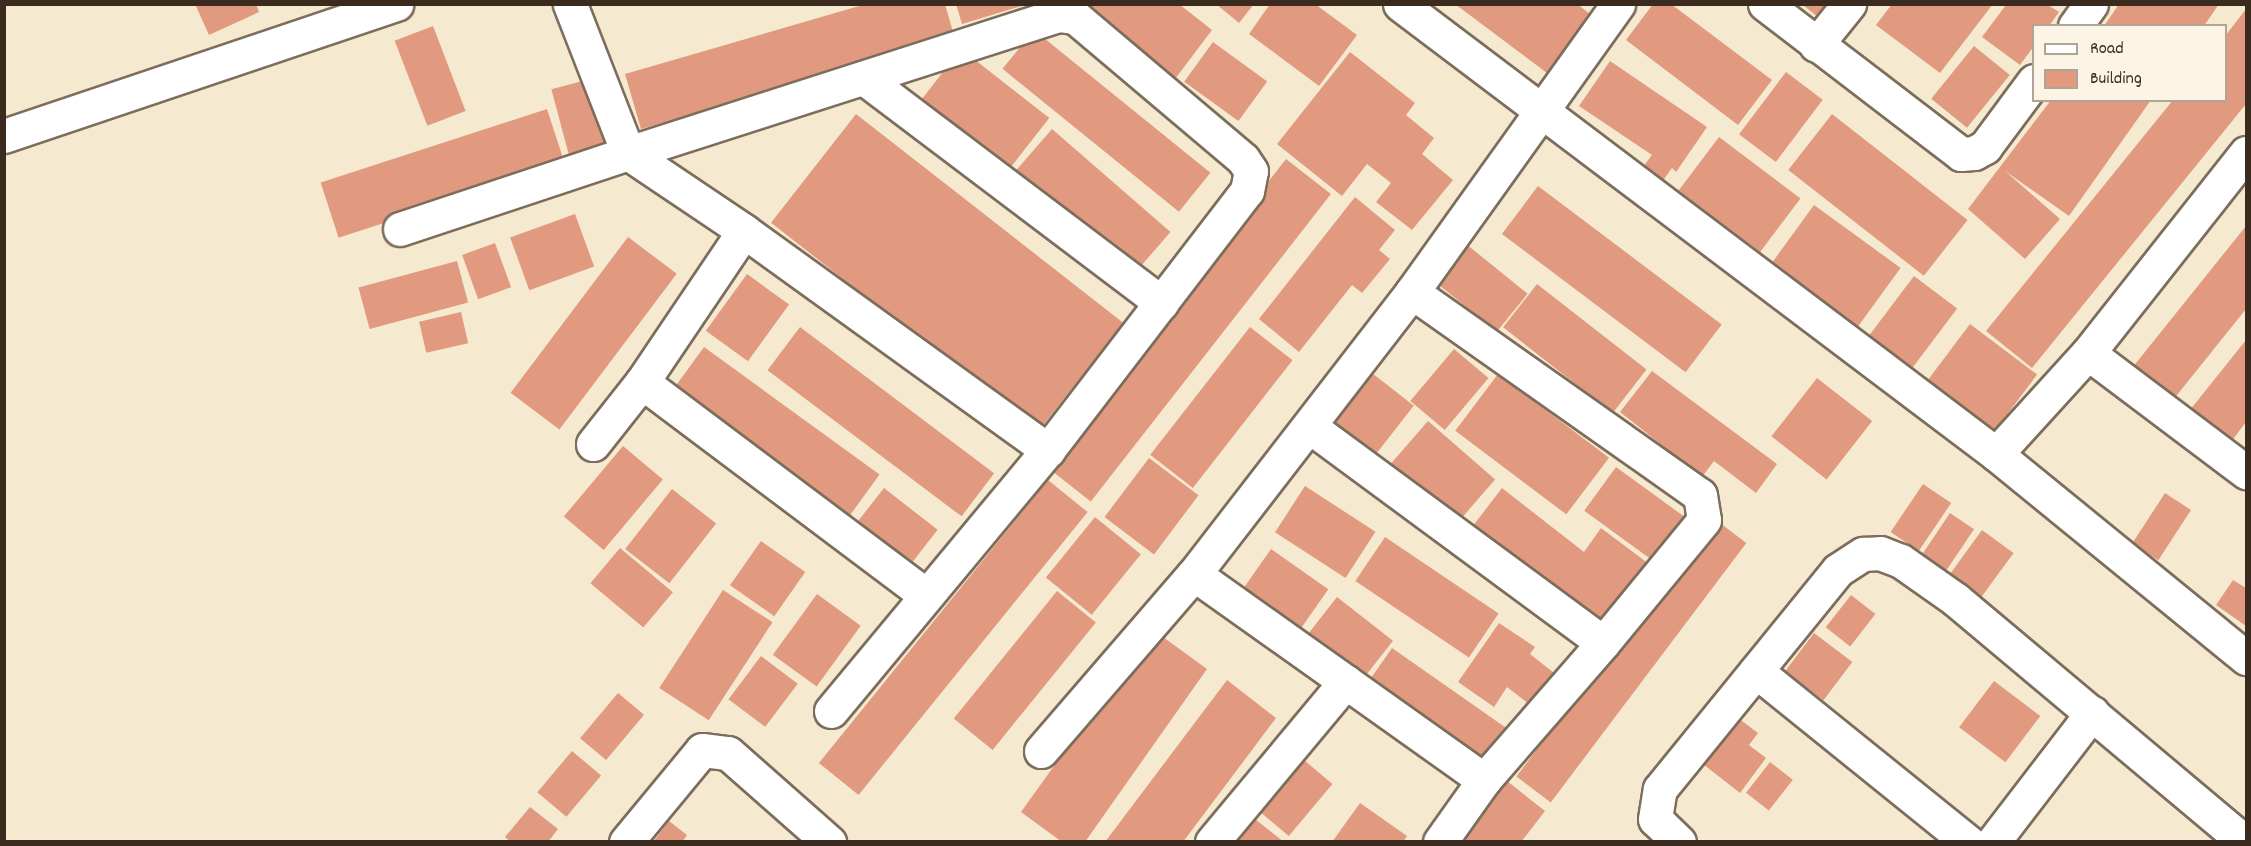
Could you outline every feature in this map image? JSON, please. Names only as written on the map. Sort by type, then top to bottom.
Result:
[{"type":"street","points":[[4,136],[396,4]]},
{"type":"street","points":[[570,4],[628,153],[744,231],[1048,450]]},
{"type":"street","points":[[1400,4],[1538,111],[1996,454],[2247,658]]},
{"type":"street","points":[[1041,751],[1194,574],[1412,292],[1538,111],[1617,4]]},
{"type":"street","points":[[1765,4],[1960,154],[1974,153],[1985,147],[2032,84]]},
{"type":"street","points":[[1816,45],[1848,4]]},
{"type":"street","points":[[2076,24],[2091,4]]},
{"type":"street","points":[[400,230],[628,153],[1058,15],[1075,17],[1243,159],[1251,171],[1247,191],[1048,450],[924,594],[831,711]]},
{"type":"street","points":[[864,78],[1162,303]]},
{"type":"street","points":[[1996,454],[2088,353],[2247,153]]},
{"type":"street","points":[[593,444],[642,382],[744,231]]},
{"type":"street","points":[[1412,292],[1700,495],[1704,520],[1603,643],[1484,780],[1440,842]]},
{"type":"street","points":[[2088,353],[2244,464]]},
{"type":"street","points":[[642,382],[924,594]]},
{"type":"street","points":[[1308,426],[1603,643]]},
{"type":"street","points":[[1679,842],[1655,819],[1660,789],[1838,570],[1863,554],[1881,553],[1901,561],[1954,599],[2239,839]]},
{"type":"street","points":[[1194,574],[1484,780]]},
{"type":"street","points":[[1756,671],[1968,842]]},
{"type":"street","points":[[1212,842],[1346,681]]},
{"type":"street","points":[[1993,842],[2092,713]]},
{"type":"street","points":[[626,842],[702,750],[728,753],[829,842]]},
{"type":"building","points":[[195,4],[256,4],[259,12],[209,35]]},
{"type":"building","points":[[866,4],[945,4],[955,39],[641,129],[625,74]]},
{"type":"building","points":[[956,4],[1025,4],[1025,5],[962,24]]},
{"type":"building","points":[[1087,4],[1179,4],[1212,30],[1175,79],[1084,8]]},
{"type":"building","points":[[1216,4],[1254,4],[1239,23]]},
{"type":"building","points":[[1270,4],[1315,4],[1357,35],[1319,86],[1249,34]]},
{"type":"building","points":[[1455,4],[1577,4],[1594,17],[1551,76]]},
{"type":"building","points":[[1653,4],[1671,4],[1772,80],[1738,125],[1626,40]]},
{"type":"building","points":[[1802,4],[1830,4],[1819,18]]},
{"type":"building","points":[[1892,4],[1993,4],[1940,73],[1876,25]]},
{"type":"building","points":[[2119,4],[2219,4],[2205,24],[2105,24]]},
{"type":"building","points":[[2006,5],[2048,5],[2059,12],[2050,24],[2032,24],[2032,49],[2020,65],[1982,37]]},
{"type":"building","points":[[2246,9],[2246,104],[2032,368],[1986,331],[2171,102],[2227,102],[2227,34]]},
{"type":"building","points":[[433,26],[466,111],[427,126],[395,41]]},
{"type":"building","points":[[1034,30],[1210,173],[1179,212],[1003,69]]},
{"type":"building","points":[[1213,42],[1267,81],[1238,121],[1184,82]]},
{"type":"building","points":[[1974,46],[2010,75],[1967,128],[1931,99]]},
{"type":"building","points":[[961,49],[1049,118],[1007,172],[919,103]]},
{"type":"building","points":[[1350,52],[1415,103],[1406,115],[1434,138],[1422,154],[1453,180],[1412,230],[1376,202],[1391,183],[1367,164],[1342,196],[1277,144]]},
{"type":"building","points":[[1610,61],[1707,127],[1676,172],[1672,168],[1659,186],[1639,172],[1652,155],[1579,106]]},
{"type":"building","points":[[1786,72],[1823,100],[1776,162],[1739,134]]},
{"type":"building","points":[[590,79],[608,148],[570,158],[551,89]]},
{"type":"building","points":[[2049,102],[2150,102],[2069,216],[2005,171],[2060,219],[2025,259],[1968,209]]},
{"type":"building","points":[[547,109],[565,164],[339,238],[321,183]]},
{"type":"building","points":[[856,114],[1123,323],[1038,431],[771,223]]},
{"type":"building","points":[[1832,114],[1968,220],[1924,276],[1788,170]]},
{"type":"building","points":[[1052,129],[1170,232],[1133,275],[1015,172]]},
{"type":"building","points":[[1719,137],[1800,198],[1760,252],[1679,191]]},
{"type":"building","points":[[1286,159],[1331,194],[1091,501],[1046,466]]},
{"type":"building","points":[[1538,186],[1722,324],[1686,372],[1502,234]]},
{"type":"building","points":[[1355,197],[1395,230],[1379,250],[1390,259],[1362,293],[1352,285],[1299,352],[1259,319]]},
{"type":"building","points":[[1814,205],[1901,268],[1853,333],[1766,271]]},
{"type":"building","points":[[575,214],[594,267],[529,290],[510,238]]},
{"type":"building","points":[[2246,226],[2246,309],[2173,400],[2132,368]]},
{"type":"building","points":[[628,237],[677,274],[559,429],[511,393]]},
{"type":"building","points":[[1460,239],[1528,294],[1497,332],[1429,277]]},
{"type":"building","points":[[495,243],[511,287],[478,299],[462,255]]},
{"type":"building","points":[[457,261],[468,303],[370,329],[358,287]]},
{"type":"building","points":[[747,274],[789,305],[748,361],[706,331]]},
{"type":"building","points":[[1914,276],[1957,308],[1911,370],[1868,337]]},
{"type":"building","points":[[1537,284],[1647,370],[1613,413],[1503,327]]},
{"type":"building","points":[[461,312],[468,343],[426,353],[419,322]]},
{"type":"building","points":[[1970,324],[2037,375],[1995,430],[1928,380]]},
{"type":"building","points":[[800,327],[994,473],[962,516],[768,370]]},
{"type":"building","points":[[1250,327],[1293,360],[1193,488],[1150,455]]},
{"type":"building","points":[[2246,340],[2246,422],[2231,442],[2190,410]]},
{"type":"building","points":[[704,347],[880,475],[850,516],[674,388]]},
{"type":"building","points":[[1454,349],[1488,378],[1445,430],[1410,401]]},
{"type":"building","points":[[1652,371],[1777,464],[1756,493],[1714,461],[1702,477],[1620,412]]},
{"type":"building","points":[[1372,373],[1414,406],[1369,463],[1327,431]]},
{"type":"building","points":[[1498,374],[1609,458],[1566,514],[1455,431]]},
{"type":"building","points":[[1817,378],[1872,421],[1827,479],[1771,436]]},
{"type":"building","points":[[1428,421],[1495,479],[1455,525],[1388,467]]},
{"type":"building","points":[[623,446],[663,479],[604,550],[564,516]]},
{"type":"building","points":[[1149,458],[1199,495],[1154,554],[1104,517]]},
{"type":"building","points":[[1616,467],[1687,519],[1655,562],[1584,511]]},
{"type":"building","points":[[1048,480],[1088,512],[859,795],[819,763]]},
{"type":"building","points":[[1923,484],[1951,503],[1919,551],[1891,532]]},
{"type":"building","points":[[1305,486],[1375,532],[1345,578],[1275,532]]},
{"type":"building","points":[[884,488],[938,530],[908,568],[854,526]]},
{"type":"building","points":[[1502,488],[1584,552],[1601,528],[1649,564],[1594,629],[1469,531]]},
{"type":"building","points":[[672,489],[716,523],[669,583],[625,549]]},
{"type":"building","points":[[2165,493],[2191,510],[2158,560],[2132,543]]},
{"type":"building","points":[[1950,513],[1974,529],[1943,576],[1919,559]]},
{"type":"building","points":[[1095,517],[1141,554],[1092,615],[1046,578]]},
{"type":"building","points":[[1712,517],[1746,543],[1551,802],[1516,777]]},
{"type":"building","points":[[1982,530],[2014,553],[1982,597],[1950,574]]},
{"type":"building","points":[[1385,537],[1499,614],[1469,658],[1355,581]]},
{"type":"building","points":[[761,541],[805,572],[774,616],[730,585]]},
{"type":"building","points":[[620,548],[673,592],[643,628],[590,583]]},
{"type":"building","points":[[1271,549],[1328,589],[1297,633],[1240,593]]},
{"type":"building","points":[[2233,580],[2246,588],[2246,626],[2216,605]]},
{"type":"building","points":[[723,590],[772,622],[709,720],[659,688]]},
{"type":"building","points":[[1057,591],[1096,622],[993,750],[954,718]]},
{"type":"building","points":[[817,594],[861,626],[817,686],[773,655]]},
{"type":"building","points":[[1851,595],[1875,614],[1850,646],[1826,627]]},
{"type":"building","points":[[1337,597],[1393,641],[1360,682],[1304,639]]},
{"type":"building","points":[[1499,623],[1535,647],[1530,654],[1554,673],[1530,705],[1507,687],[1494,707],[1458,682]]},
{"type":"building","points":[[1152,629],[1207,669],[1085,842],[1062,842],[1021,812]]},
{"type":"building","points":[[1814,633],[1852,662],[1823,700],[1785,671]]},
{"type":"building","points":[[1392,648],[1509,730],[1482,769],[1365,687]]},
{"type":"building","points":[[761,656],[798,684],[765,727],[729,699]]},
{"type":"building","points":[[1227,680],[1276,718],[1183,842],[1105,842]]},
{"type":"building","points":[[1994,681],[2040,716],[2005,762],[1959,727]]},
{"type":"building","points":[[618,693],[644,715],[606,760],[580,738]]},
{"type":"building","points":[[1738,718],[1758,733],[1749,745],[1766,758],[1740,793],[1703,764]]},
{"type":"building","points":[[572,751],[601,775],[566,817],[537,792]]},
{"type":"building","points":[[1298,755],[1332,784],[1289,836],[1254,807]]},
{"type":"building","points":[[1770,762],[1793,780],[1769,811],[1746,793]]},
{"type":"building","points":[[1502,777],[1545,811],[1521,842],[1452,842]]},
{"type":"building","points":[[1360,803],[1407,836],[1403,842],[1332,842]]},
{"type":"building","points":[[530,807],[558,829],[548,842],[511,842],[505,837]]},
{"type":"building","points":[[1251,816],[1284,842],[1231,842]]},
{"type":"building","points":[[669,821],[687,835],[682,842],[653,842]]}]
